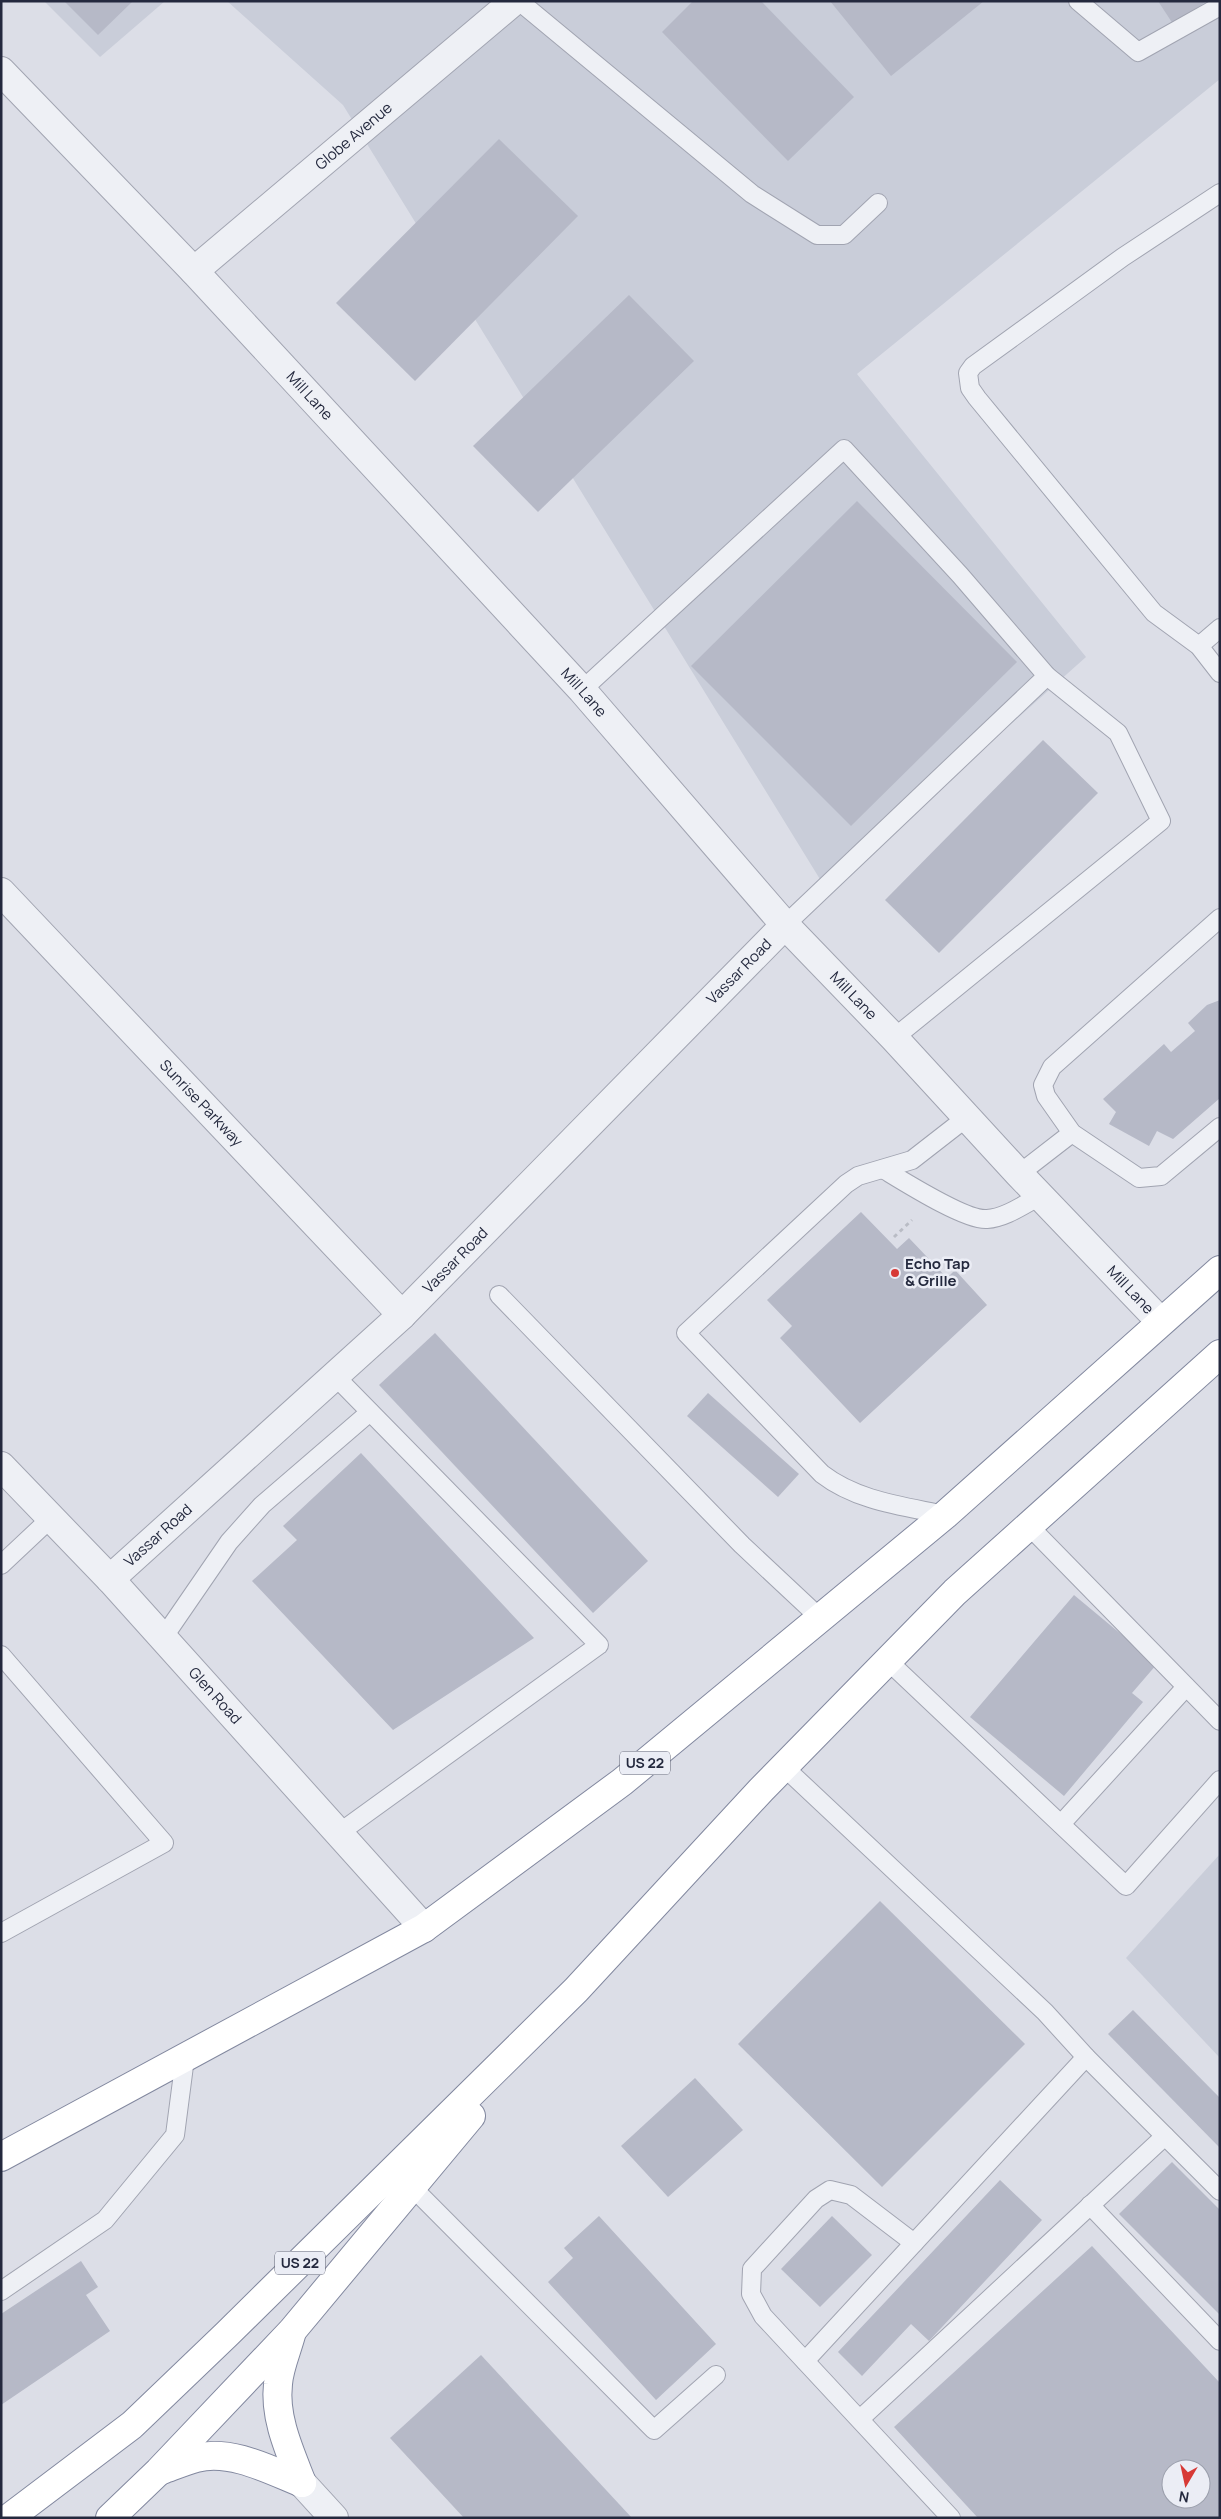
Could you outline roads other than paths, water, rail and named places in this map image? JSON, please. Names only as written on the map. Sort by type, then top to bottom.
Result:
[{"type":"highway","name":"US 22","points":[[1,2157],[424,1928],[622,1782],[945,1515],[1160,1321],[1220,1270]]},
{"type":"highway","name":"US 22","points":[[9,2518],[132,2425],[227,2334],[576,1990],[784,1767],[955,1592],[1220,1354]]},
{"type":"highway","points":[[110,2518],[159,2471],[292,2331],[576,1990]]},
{"type":"highway","points":[[292,2331],[278,2384],[279,2413],[285,2438],[302,2483]]},
{"type":"highway","points":[[159,2471],[198,2457],[223,2457],[254,2463],[302,2483]]},
{"type":"street","name":"Globe Avenue","points":[[194,271],[514,1]]},
{"type":"street","name":"Mill Lane","points":[[1,71],[194,271],[582,690],[784,925],[894,1038],[966,1118],[1160,1321]]},
{"type":"street","name":"Sunrise Parkway","points":[[1,892],[402,1315]]},
{"type":"street","name":"Vassar Road","points":[[110,1579],[402,1315],[784,925]]},
{"type":"street","name":"Glen Road","points":[[1,1466],[110,1579],[424,1928]]},
{"type":"street","points":[[302,2483],[334,2518]]},
{"type":"lane","points":[[519,1],[752,194],[817,235],[844,235],[878,203]]},
{"type":"lane","points":[[1078,1],[1138,52],[1220,6]]},
{"type":"lane","points":[[1220,193],[1123,257],[973,366],[968,373],[970,388],[977,398],[1154,613],[1198,646],[1220,673]]},
{"type":"lane","points":[[582,690],[844,448],[960,574],[1047,676],[1118,732],[1161,821],[894,1038]]},
{"type":"lane","points":[[1198,646],[1220,628]]},
{"type":"lane","points":[[784,925],[1047,676]]},
{"type":"lane","points":[[1220,918],[1052,1067],[1043,1086],[1046,1096],[1072,1133],[1139,1178],[1161,1176],[1220,1127]]},
{"type":"lane","points":[[945,1515],[878,1500],[854,1493],[835,1484],[822,1474],[686,1333],[846,1184],[858,1176],[912,1160],[966,1118]]},
{"type":"lane","points":[[1019,1174],[1072,1133]]},
{"type":"lane","points":[[883,1169],[936,1199],[984,1220],[999,1217],[1040,1196]]},
{"type":"lane","points":[[499,1295],[742,1545],[820,1618]]},
{"type":"lane","points":[[335,1376],[599,1645],[339,1833]]},
{"type":"lane","points":[[163,1638],[229,1542],[262,1505],[370,1412]]},
{"type":"lane","points":[[1,1565],[51,1518]]},
{"type":"lane","points":[[1028,1526],[1220,1721]]},
{"type":"lane","points":[[888,1661],[1126,1886],[1220,1780]]},
{"type":"lane","points":[[1,1933],[164,1843],[5,1665]]},
{"type":"lane","points":[[1061,1824],[1186,1687]]},
{"type":"lane","points":[[784,1767],[1045,2012],[1086,2057],[1220,2191]]},
{"type":"lane","points":[[805,2361],[1086,2057]]},
{"type":"lane","points":[[1,2292],[105,2220],[175,2135],[185,2058]]},
{"type":"lane","points":[[860,2419],[1165,2136]]},
{"type":"lane","points":[[412,2187],[654,2430],[716,2375]]},
{"type":"lane","points":[[914,2244],[851,2195],[830,2190],[816,2199],[752,2269],[751,2294],[763,2316],[951,2518]]},
{"type":"lane","points":[[1090,2205],[1220,2341]]},
{"type":"place","name":"Echo Tap & Grille","points":[[895,1273]]}]
